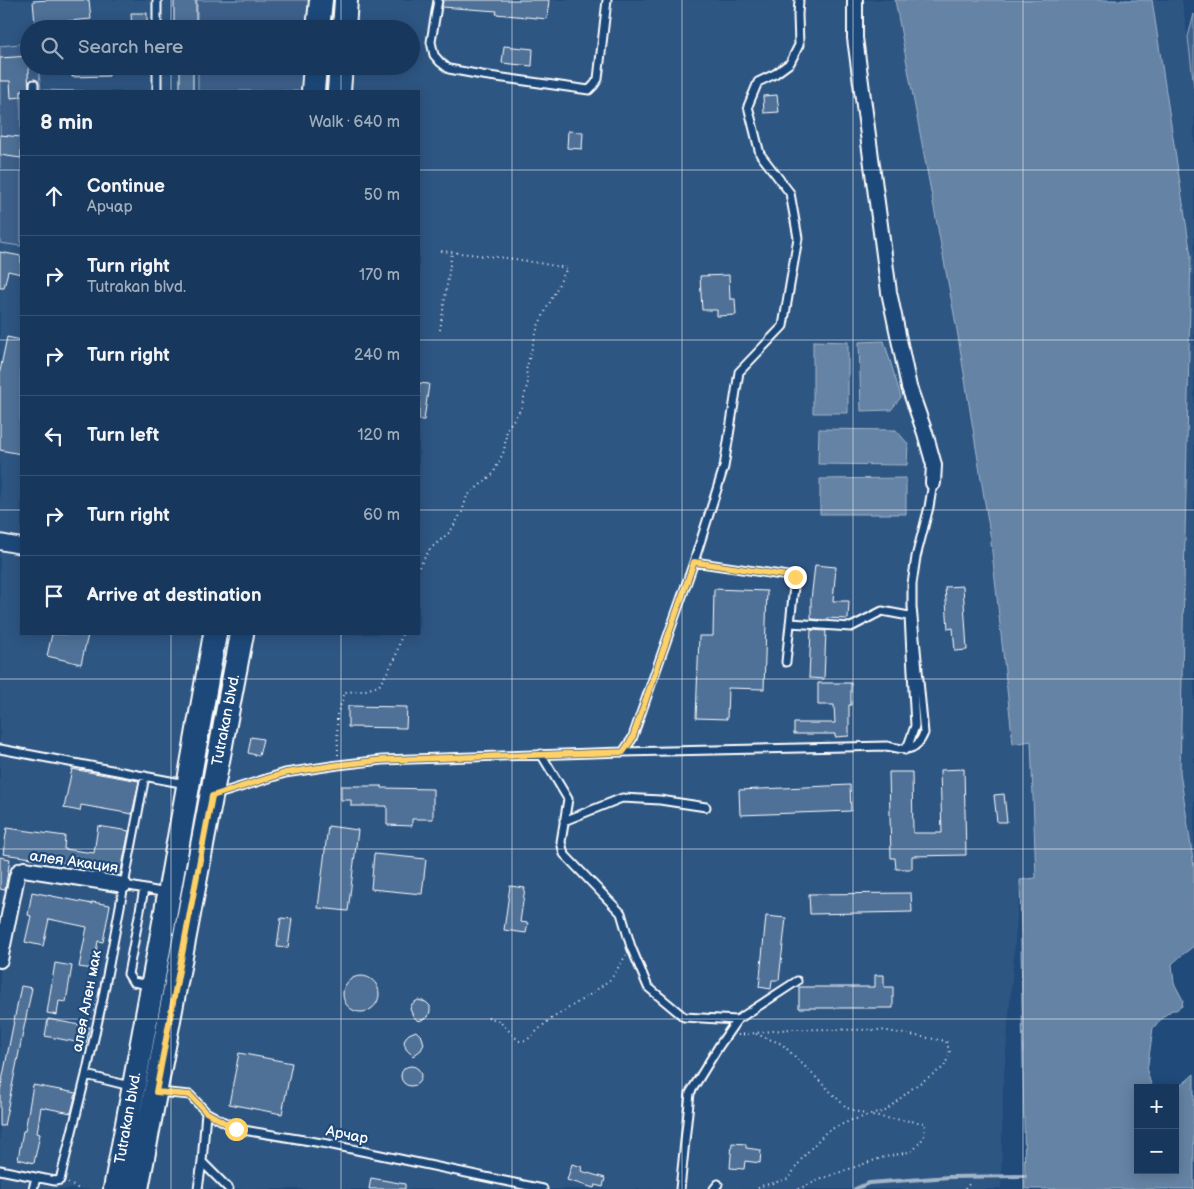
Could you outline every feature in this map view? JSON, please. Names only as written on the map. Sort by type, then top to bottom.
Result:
[{"type":"main road","points":[[319,20],[321,0]]},
{"type":"main road","points":[[345,20],[346,0]]},
{"type":"main road","points":[[313,90],[314,75]]},
{"type":"main road","points":[[340,90],[341,75]]},
{"type":"main road","name":"Tutrakan blvd.","points":[[137,1189],[156,1092],[169,893],[215,635]]},
{"type":"main road","name":"Tutrakan blvd.","points":[[115,1189],[134,1087],[164,988],[212,796],[242,635]]},
{"type":"street","points":[[854,0],[855,38],[889,292],[909,387],[934,465],[933,483]]},
{"type":"street","points":[[0,542],[20,546]]},
{"type":"street","name":"алея Акация","points":[[0,960],[19,871],[24,869],[124,885]]},
{"type":"lane","points":[[157,0],[157,20]]},
{"type":"lane","points":[[438,0],[431,42],[434,55],[449,69],[588,90],[598,79],[607,0]]},
{"type":"lane","points":[[623,752],[632,739],[694,562],[724,467],[739,372],[783,326],[798,238],[790,193],[760,154],[748,106],[758,82],[775,74],[790,63],[799,45],[799,0]]},
{"type":"lane","points":[[157,75],[157,90]]},
{"type":"lane","points":[[212,796],[285,773],[382,760],[541,754],[887,746],[905,750],[913,747],[920,743],[924,733],[912,607],[912,584],[933,483]]},
{"type":"lane","points":[[694,562],[795,577],[786,662]]},
{"type":"lane","points":[[790,623],[851,627],[882,611],[909,616],[915,726],[905,750]]},
{"type":"lane","points":[[0,749],[188,784]]},
{"type":"lane","points":[[541,754],[568,798],[560,842],[564,854],[622,913],[631,947],[648,987],[684,1017],[737,1020]]},
{"type":"lane","name":"алея Ален мак","points":[[134,1087],[86,1075],[102,1002],[145,776]]},
{"type":"lane","points":[[564,821],[622,798],[660,800],[706,807]]},
{"type":"lane","points":[[124,885],[169,893]]},
{"type":"lane","points":[[144,889],[128,974],[133,982],[164,988]]},
{"type":"lane","points":[[680,1189],[690,1093],[737,1020],[797,981]]},
{"type":"lane","points":[[0,1170],[36,1178],[60,1180],[86,1075]]},
{"type":"lane","name":"Арчар","points":[[156,1092],[190,1095],[206,1112],[236,1129],[328,1144],[543,1189]]},
{"type":"lane","points":[[198,1189],[206,1112]]},
{"type":"lane","points":[[202,1162],[229,1189]]},
{"type":"lane","points":[[33,1189],[36,1178]]},
{"type":"path","points":[[420,565],[430,549],[450,532],[462,512],[468,496],[492,474],[504,451],[507,430],[521,409],[528,382],[526,370],[538,326],[566,268],[515,259],[441,251]]},
{"type":"path","points":[[440,330],[452,252]]},
{"type":"path","points":[[338,765],[337,715],[345,692],[362,691],[379,686],[395,659],[402,635]]},
{"type":"path","points":[[488,1017],[499,1021],[520,1041],[527,1040],[548,1020],[591,994],[611,979],[631,947]]},
{"type":"path","points":[[726,1036],[790,1030],[881,1030],[946,1041],[950,1053],[944,1067],[914,1087],[885,1111],[852,1120],[827,1130],[803,1157],[788,1179],[761,1186],[757,1189]]},
{"type":"path","points":[[754,1033],[782,1044],[847,1108],[869,1116],[924,1123],[924,1137],[913,1151],[881,1158],[798,1189]]},
{"type":"path","points":[[60,1180],[79,1189]]},
{"type":"path","points":[[965,1189],[972,1182]]},
{"type":"shaded area","points":[[0,0],[895,0],[960,345],[988,526],[1013,743],[1031,741],[1036,879],[1020,880],[1003,1089],[1001,1189],[0,1189]]},
{"type":"shaded area","points":[[197,0],[309,0],[308,20],[197,20]]},
{"type":"shaded area","points":[[895,0],[1152,0],[1191,256],[1180,772],[1194,867],[1194,946],[1172,964],[1174,983],[1183,1000],[1182,1006],[1164,1016],[1153,1028],[1147,1071],[1151,1084],[1134,1084],[1134,1174],[1179,1174],[1179,1086],[1194,1074],[1194,1189],[1025,1189],[1020,880],[1036,878],[1031,741],[1013,744],[990,534],[957,330]]},
{"type":"shaded area","points":[[1152,0],[1182,0],[1194,83],[1194,867],[1180,772],[1191,256]]},
{"type":"shaded area","points":[[1194,14],[1194,87],[1188,37]]},
{"type":"shaded area","points":[[20,44],[20,75],[39,75],[41,90],[20,90],[20,246],[0,243],[0,46]]},
{"type":"shaded area","points":[[198,75],[302,75],[301,90],[198,90]]},
{"type":"shaded area","points":[[813,341],[848,342],[848,413],[813,413]]},
{"type":"shaded area","points":[[884,341],[901,397],[891,410],[861,411],[859,342]]},
{"type":"shaded area","points":[[819,429],[896,430],[908,444],[907,465],[818,464]]},
{"type":"shaded area","points":[[906,478],[906,514],[820,514],[820,479]]},
{"type":"building","points":[[89,0],[91,19],[35,20],[33,1]]},
{"type":"building","points":[[174,0],[196,0],[196,20],[174,20]]},
{"type":"building","points":[[443,0],[549,0],[547,19],[496,14],[497,11],[442,7]]},
{"type":"building","points":[[131,13],[147,13],[147,20],[131,20]]},
{"type":"building","points":[[504,46],[533,49],[532,66],[502,63]]},
{"type":"building","points":[[20,57],[20,75],[28,75],[29,90],[20,90],[20,97],[11,98],[10,81],[0,81],[0,58]]},
{"type":"building","points":[[72,75],[109,75],[109,76],[72,77]]},
{"type":"building","points":[[180,75],[193,75],[193,90],[180,90]]},
{"type":"building","points":[[777,95],[779,112],[764,113],[763,96]]},
{"type":"building","points":[[568,131],[583,132],[582,149],[567,148]]},
{"type":"building","points":[[0,135],[20,137],[20,158],[0,155]]},
{"type":"building","points":[[0,252],[20,256],[20,274],[8,271],[4,288],[0,288]]},
{"type":"building","points":[[729,275],[730,299],[735,299],[736,315],[717,316],[717,310],[702,310],[700,276]]},
{"type":"building","points":[[7,337],[20,340],[20,454],[0,450],[0,371]]},
{"type":"building","points":[[420,383],[429,384],[424,420],[420,420]]},
{"type":"building","points":[[815,565],[836,567],[833,601],[849,601],[848,619],[827,618],[827,620],[811,618]]},
{"type":"building","points":[[963,586],[967,650],[955,651],[953,628],[948,629],[945,587]]},
{"type":"building","points":[[714,589],[767,591],[764,689],[728,688],[727,719],[696,718],[699,636],[713,636]]},
{"type":"building","points":[[811,630],[826,631],[824,679],[809,678]]},
{"type":"building","points":[[52,635],[88,635],[81,664],[47,656]]},
{"type":"building","points":[[818,683],[851,683],[849,736],[835,737],[835,734],[794,734],[794,723],[835,723],[834,705],[818,705]]},
{"type":"building","points":[[348,706],[407,707],[406,728],[348,727]]},
{"type":"building","points":[[251,737],[263,739],[259,756],[248,753]]},
{"type":"building","points":[[72,769],[139,781],[132,814],[81,805],[80,811],[64,808]]},
{"type":"building","points":[[964,769],[966,855],[912,856],[912,869],[896,869],[895,858],[891,858],[889,772],[912,772],[913,833],[942,833],[940,770]]},
{"type":"building","points":[[850,785],[851,811],[740,815],[739,790]]},
{"type":"building","points":[[341,786],[433,789],[433,819],[412,819],[412,826],[387,825],[387,806],[351,806],[351,800],[341,800]]},
{"type":"building","points":[[1004,794],[1007,822],[997,822],[994,795]]},
{"type":"building","points":[[98,826],[129,831],[120,876],[74,868],[75,864],[3,854],[7,828],[65,836],[64,849],[94,853]]},
{"type":"building","points":[[328,826],[358,830],[348,911],[318,908]]},
{"type":"building","points":[[374,854],[426,859],[422,894],[371,889]]},
{"type":"building","points":[[0,857],[10,859],[5,890],[0,889]]},
{"type":"building","points":[[510,886],[525,888],[520,922],[528,923],[526,933],[504,930]]},
{"type":"building","points":[[32,892],[92,904],[92,902],[110,905],[103,942],[98,941],[93,969],[79,967],[87,927],[49,919],[43,946],[25,942],[31,916],[28,915]]},
{"type":"building","points":[[911,893],[912,912],[810,914],[809,894]]},
{"type":"building","points":[[766,916],[786,918],[779,980],[772,980],[771,989],[759,987]]},
{"type":"building","points":[[281,918],[292,919],[288,948],[277,947]]},
{"type":"building","points":[[55,963],[72,966],[66,1002],[59,1001],[57,1015],[47,1013]]},
{"type":"building","points":[[875,975],[884,975],[884,987],[893,987],[893,1008],[799,1008],[799,987],[875,987]]},
{"type":"building","points":[[361,976],[374,981],[379,994],[374,1007],[361,1012],[348,1007],[343,994],[348,981]]},
{"type":"building","points":[[21,986],[32,988],[4,1126],[0,1126],[0,1091]]},
{"type":"building","points":[[418,1000],[426,1002],[430,1006],[430,1011],[428,1017],[418,1021],[410,1009],[412,1004]]},
{"type":"building","points":[[48,1019],[90,1027],[86,1044],[45,1036]]},
{"type":"building","points":[[416,1031],[422,1037],[424,1044],[421,1050],[413,1056],[406,1049],[404,1042],[409,1034]]},
{"type":"building","points":[[239,1053],[292,1063],[282,1114],[229,1104]]},
{"type":"building","points":[[411,1066],[418,1069],[421,1076],[418,1083],[411,1086],[404,1083],[401,1076],[404,1069]]},
{"type":"building","points":[[33,1085],[76,1093],[71,1113],[41,1107],[37,1133],[40,1134],[34,1163],[18,1159]]},
{"type":"building","points":[[732,1143],[746,1144],[746,1148],[761,1150],[760,1163],[745,1161],[744,1169],[730,1168]]},
{"type":"building","points":[[572,1164],[582,1167],[581,1171],[605,1178],[603,1187],[595,1185],[594,1188],[567,1180]]},
{"type":"building","points":[[371,1178],[405,1184],[405,1189],[369,1189]]},
{"type":"waterway","points":[[855,1189],[869,1183],[949,1177],[1025,1176]]},
{"type":"route","points":[[236,1129],[206,1112],[190,1095],[156,1092],[212,796],[285,773],[382,760],[623,752],[632,739],[694,562],[795,577]]}]
